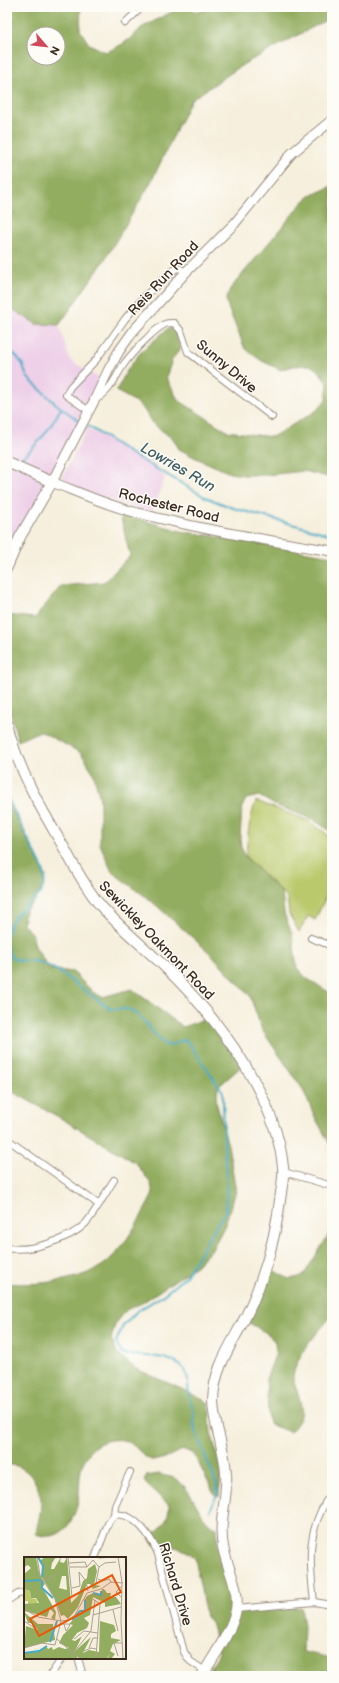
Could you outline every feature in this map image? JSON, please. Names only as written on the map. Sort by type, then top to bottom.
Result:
[{"type":"main road","name":"Rochester Road","points":[[11,464],[52,482]]},
{"type":"main road","points":[[7,567],[18,541],[52,482]]},
{"type":"main road","name":"Sewickley Oakmont Road","points":[[7,725],[17,759],[29,785],[51,827],[93,895],[122,928],[182,985],[218,1027],[244,1065],[260,1094],[271,1117],[279,1146],[284,1172],[277,1223],[268,1260],[252,1304],[222,1360],[216,1375],[214,1390],[216,1422],[226,1471],[221,1530],[224,1548],[236,1592],[236,1609],[230,1627],[203,1674]]},
{"type":"street","points":[[125,23],[142,7]]},
{"type":"street","name":"Reis Run Road","points":[[52,482],[118,351],[134,330],[186,272],[235,224],[292,153],[332,120]]},
{"type":"street","points":[[89,411],[66,395],[70,387],[96,360],[124,319],[160,281],[174,269],[179,268],[186,272]]},
{"type":"street","name":"Sunny Drive","points":[[94,401],[104,395],[110,388],[124,364],[148,338],[165,324],[174,323],[181,331],[188,352],[272,417]]},
{"type":"street","name":"Rochester Road","points":[[52,482],[116,507],[165,520],[246,537],[332,551]]},
{"type":"street","points":[[311,938],[332,946]]},
{"type":"street","points":[[7,1139],[98,1204]]},
{"type":"street","points":[[284,1172],[332,1186]]},
{"type":"street","points":[[7,1248],[28,1248],[51,1242],[72,1234],[86,1224],[114,1180]]},
{"type":"street","points":[[95,1557],[109,1521],[114,1516],[114,1506],[130,1472]]},
{"type":"street","points":[[314,1602],[310,1566],[311,1543],[316,1522],[332,1492]]},
{"type":"street","name":"Richard Drive","points":[[114,1516],[125,1515],[133,1520],[154,1545],[160,1561],[182,1647],[190,1661],[203,1674]]},
{"type":"street","points":[[7,1601],[18,1594],[24,1593]]},
{"type":"street","points":[[236,1609],[314,1602],[332,1605]]},
{"type":"street","points":[[50,1676],[61,1659]]},
{"type":"street","points":[[78,1659],[83,1676]]},
{"type":"shaded area","points":[[7,306],[36,324],[59,325],[70,360],[103,381],[12,554],[7,551]]},
{"type":"shaded area","points":[[87,428],[153,466],[165,477],[152,513],[86,492],[64,481],[63,476]]},
{"type":"green space","points":[[7,7],[81,7],[80,30],[89,44],[106,52],[116,48],[134,36],[141,28],[181,7],[187,7],[198,12],[217,7],[332,7],[332,17],[244,64],[191,100],[150,184],[104,261],[59,325],[36,324],[7,306]]},
{"type":"green space","points":[[332,186],[332,478],[304,471],[267,475],[243,475],[230,473],[179,449],[174,440],[151,422],[145,411],[136,402],[116,391],[128,369],[140,353],[167,329],[173,328],[181,347],[172,360],[166,377],[178,400],[227,431],[272,437],[316,411],[326,400],[328,384],[319,371],[310,365],[293,366],[281,370],[262,361],[245,349],[226,300],[230,289],[302,203],[310,196]]},
{"type":"green space","points":[[120,514],[181,531],[332,556],[332,832],[312,819],[275,805],[259,796],[246,799],[242,807],[240,838],[241,847],[246,858],[282,893],[284,913],[292,934],[297,968],[306,978],[332,994],[332,1148],[316,1119],[302,1088],[262,1030],[250,996],[211,954],[149,899],[112,872],[100,844],[100,799],[93,772],[81,753],[40,731],[18,741],[7,700],[7,615],[35,618],[61,586],[104,582],[130,556]]},
{"type":"green space","points":[[7,799],[46,876],[39,895],[25,911],[23,924],[32,934],[35,946],[49,969],[73,972],[94,993],[102,997],[132,989],[183,1027],[210,1017],[243,1065],[218,1087],[216,1102],[228,1145],[236,1191],[224,1227],[212,1249],[197,1265],[142,1303],[126,1310],[116,1322],[111,1339],[117,1353],[136,1369],[184,1390],[209,1403],[211,1432],[221,1469],[219,1497],[215,1495],[193,1453],[184,1450],[160,1460],[152,1460],[144,1456],[133,1445],[124,1440],[102,1442],[93,1448],[83,1463],[80,1474],[78,1502],[72,1519],[61,1532],[46,1536],[36,1534],[41,1508],[38,1487],[26,1471],[14,1465],[7,1465],[7,1283],[32,1284],[59,1281],[86,1274],[107,1262],[127,1239],[153,1194],[151,1184],[136,1163],[57,1116],[7,1089]]},
{"type":"green space","points":[[256,801],[309,821],[327,834],[332,856],[332,884],[315,920],[308,916],[299,932],[289,914],[287,897],[246,857],[249,829]]},
{"type":"green space","points":[[331,1231],[332,1316],[308,1345],[294,1371],[293,1380],[301,1404],[301,1413],[298,1422],[290,1432],[269,1424],[266,1379],[276,1353],[275,1342],[268,1334],[248,1322],[271,1269],[289,1279],[303,1276]]},
{"type":"green space","points":[[159,1474],[174,1478],[181,1483],[205,1519],[217,1528],[218,1548],[229,1584],[231,1599],[229,1614],[301,1607],[304,1626],[303,1652],[332,1658],[332,1676],[206,1676],[219,1653],[211,1622],[206,1617],[195,1558],[191,1554],[181,1549],[171,1546],[154,1545],[149,1538],[164,1524],[169,1511],[169,1505],[146,1484],[144,1480],[146,1476]]},
{"type":"waterway","name":"Lowries Run","points":[[7,348],[23,365],[27,377],[56,404],[79,421]]},
{"type":"waterway","points":[[16,462],[30,451],[42,437],[61,408]]},
{"type":"waterway","name":"Lowries Run","points":[[88,426],[128,452],[205,497],[233,508],[332,535]]},
{"type":"waterway","points":[[7,797],[43,869],[45,880],[41,893],[16,915],[9,926],[7,935]]},
{"type":"waterway","points":[[7,946],[11,957],[19,960],[38,962],[55,969],[110,1009],[124,1009],[132,1011],[138,1015],[158,1038],[168,1046],[184,1040],[188,1042],[223,1092],[224,1146],[227,1175],[226,1210],[185,1277],[162,1296],[136,1312],[123,1326],[116,1342],[122,1354],[160,1357],[174,1362],[184,1369],[188,1380],[189,1397],[194,1411],[194,1425],[217,1487],[217,1494],[210,1511]]}]
